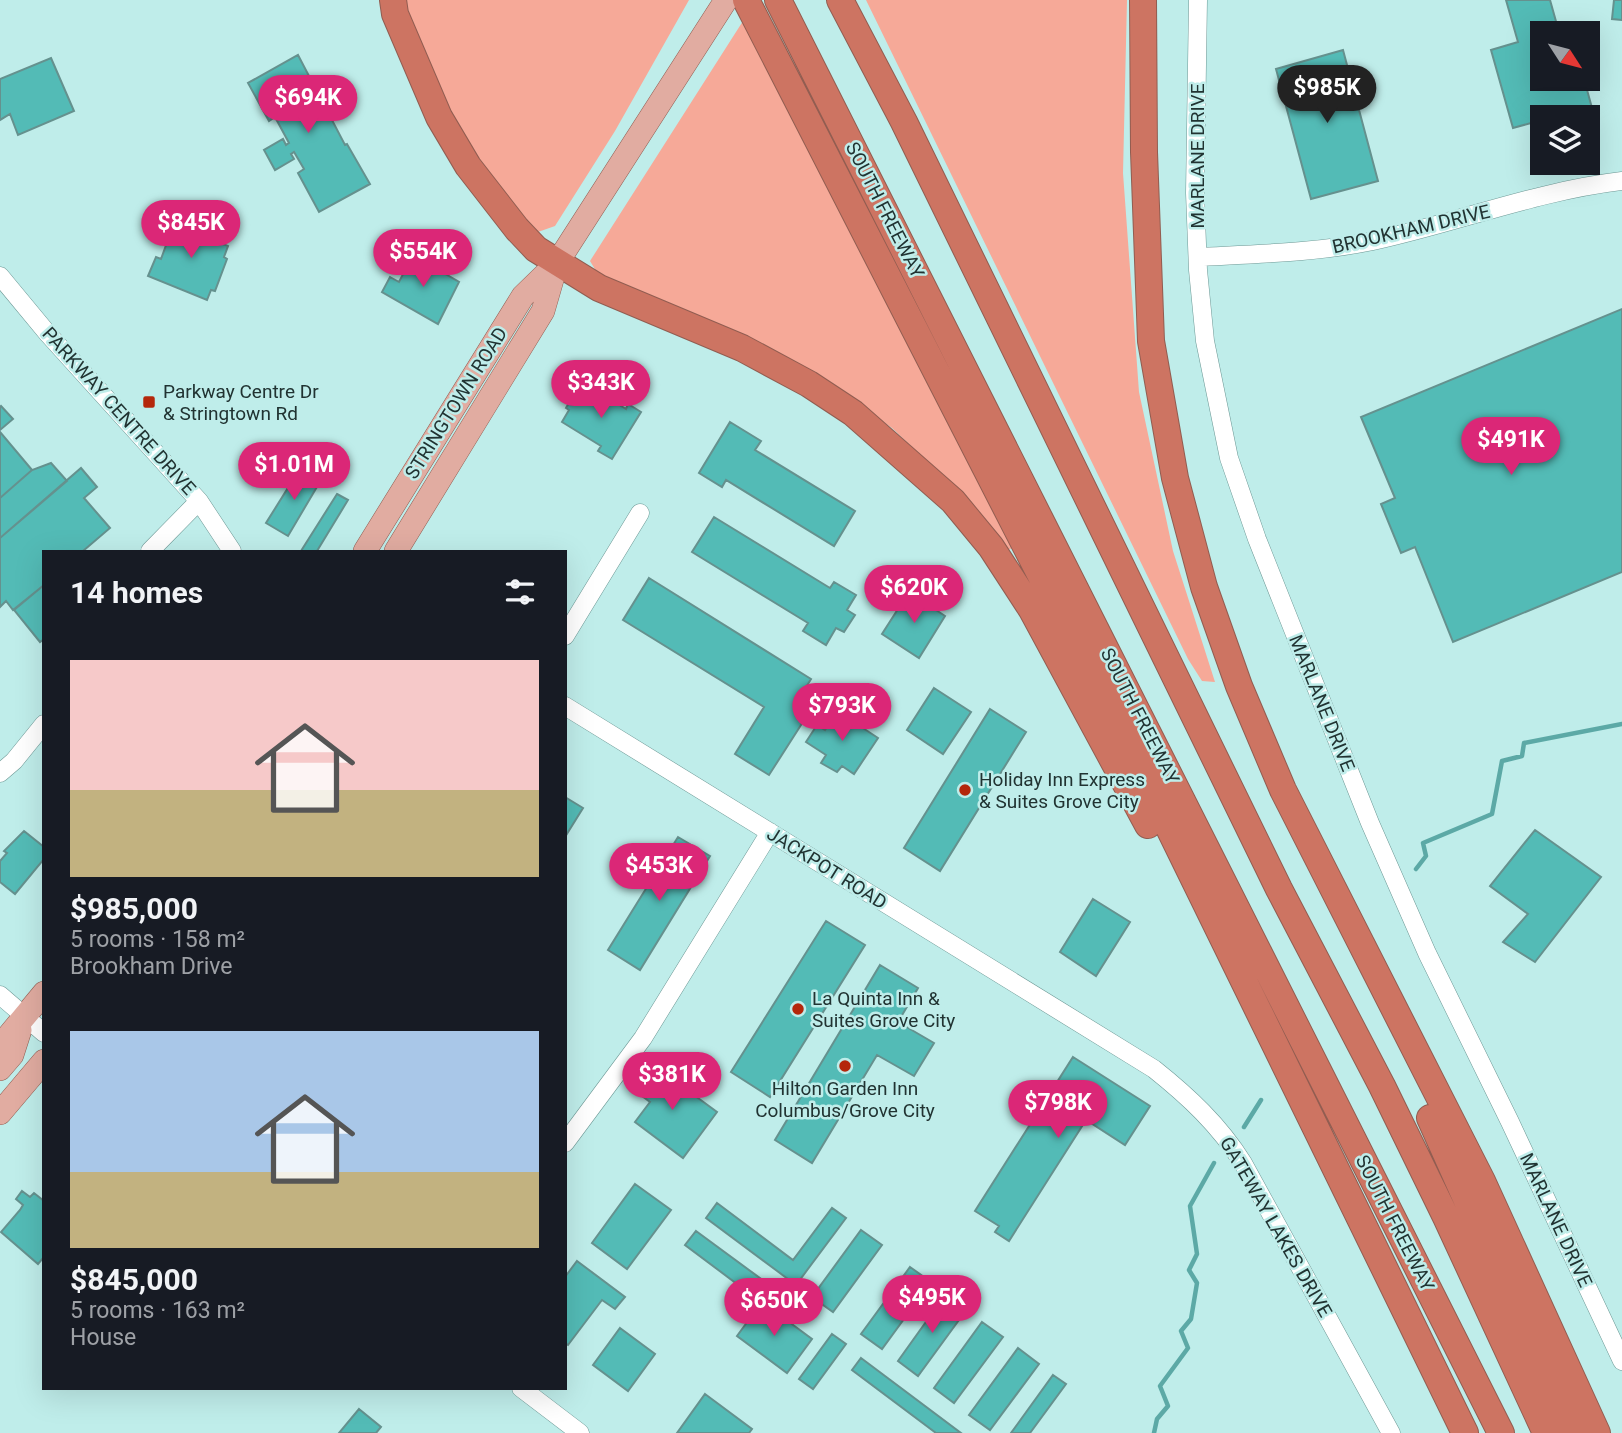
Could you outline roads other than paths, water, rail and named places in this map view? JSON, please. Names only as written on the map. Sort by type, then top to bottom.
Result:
[{"type":"highway","points":[[393,0],[396,14],[439,117],[468,166],[517,229],[536,248],[599,288],[742,348],[809,384],[853,413],[953,501],[991,547],[1032,610],[1245,1007],[1274,1039]]},
{"type":"highway","name":"SOUTH FREEWAY","points":[[746,0],[1141,773],[1274,1039],[1465,1433]]},
{"type":"highway","name":"SOUTH FREEWAY","points":[[778,0],[1500,1433]]},
{"type":"highway","points":[[840,0],[904,122],[1279,889],[1411,1146],[1546,1433]]},
{"type":"highway","points":[[1143,0],[1144,152],[1151,341],[1175,478],[1203,587],[1239,686],[1283,790],[1482,1181],[1597,1433]]},
{"type":"highway","points":[[1283,790],[1293,833],[1445,1149],[1571,1433]]},
{"type":"main road","name":"STRINGTOWN ROAD","points":[[366,550],[523,296],[557,263],[726,0]]},
{"type":"main road","name":"STRINGTOWN ROAD","points":[[397,550],[543,311],[557,263]]},
{"type":"main road","points":[[381,550],[456,428],[460,397]]},
{"type":"main road","points":[[0,1046],[42,995]]},
{"type":"main road","points":[[0,1069],[12,1055],[24,1017]]},
{"type":"main road","points":[[0,1113],[42,1063]]},
{"type":"street","name":"MARLANE DRIVE","points":[[1198,0],[1195,193],[1198,257],[1205,341],[1229,458],[1257,539],[1370,823],[1427,953],[1622,1361]]},
{"type":"street","name":"BROOKHAM DRIVE","points":[[1198,257],[1325,250],[1568,191],[1622,181]]},
{"type":"street","name":"PARKWAY CENTRE DRIVE","points":[[0,276],[48,334],[199,500],[231,550]]},
{"type":"street","points":[[151,550],[199,500]]},
{"type":"street","points":[[567,633],[640,513]]},
{"type":"street","name":"JACKPOT ROAD","points":[[567,707],[1089,1030]]},
{"type":"street","points":[[0,773],[14,761],[42,726]]},
{"type":"street","points":[[567,1140],[643,1038],[770,832]]},
{"type":"street","points":[[0,995],[42,1031]]},
{"type":"street","name":"GATEWAY LAKES DRIVE","points":[[1089,1030],[1154,1069],[1182,1091],[1224,1134],[1313,1288],[1391,1433]]},
{"type":"street","points":[[524,1390],[580,1433]]},
{"type":"waterway","points":[[1416,869],[1426,856],[1423,843],[1492,814],[1502,761],[1522,756],[1524,743],[1622,724]]},
{"type":"waterway","points":[[1244,1127],[1261,1100]]},
{"type":"waterway","points":[[1154,1433],[1157,1419],[1168,1406],[1160,1386],[1188,1348],[1181,1331],[1191,1319],[1197,1283],[1189,1270],[1197,1254],[1190,1206],[1214,1163]]},
{"type":"place","name":"Parkway Centre Dr & Stringtown Rd","points":[[149,402]]},
{"type":"place","name":"Holiday Inn Express & Suites Grove City","points":[[965,790]]},
{"type":"place","name":"La Quinta Inn & Suites Grove City","points":[[798,1009]]},
{"type":"place","name":"Hilton Garden Inn Columbus/Grove City","points":[[845,1066]]}]
